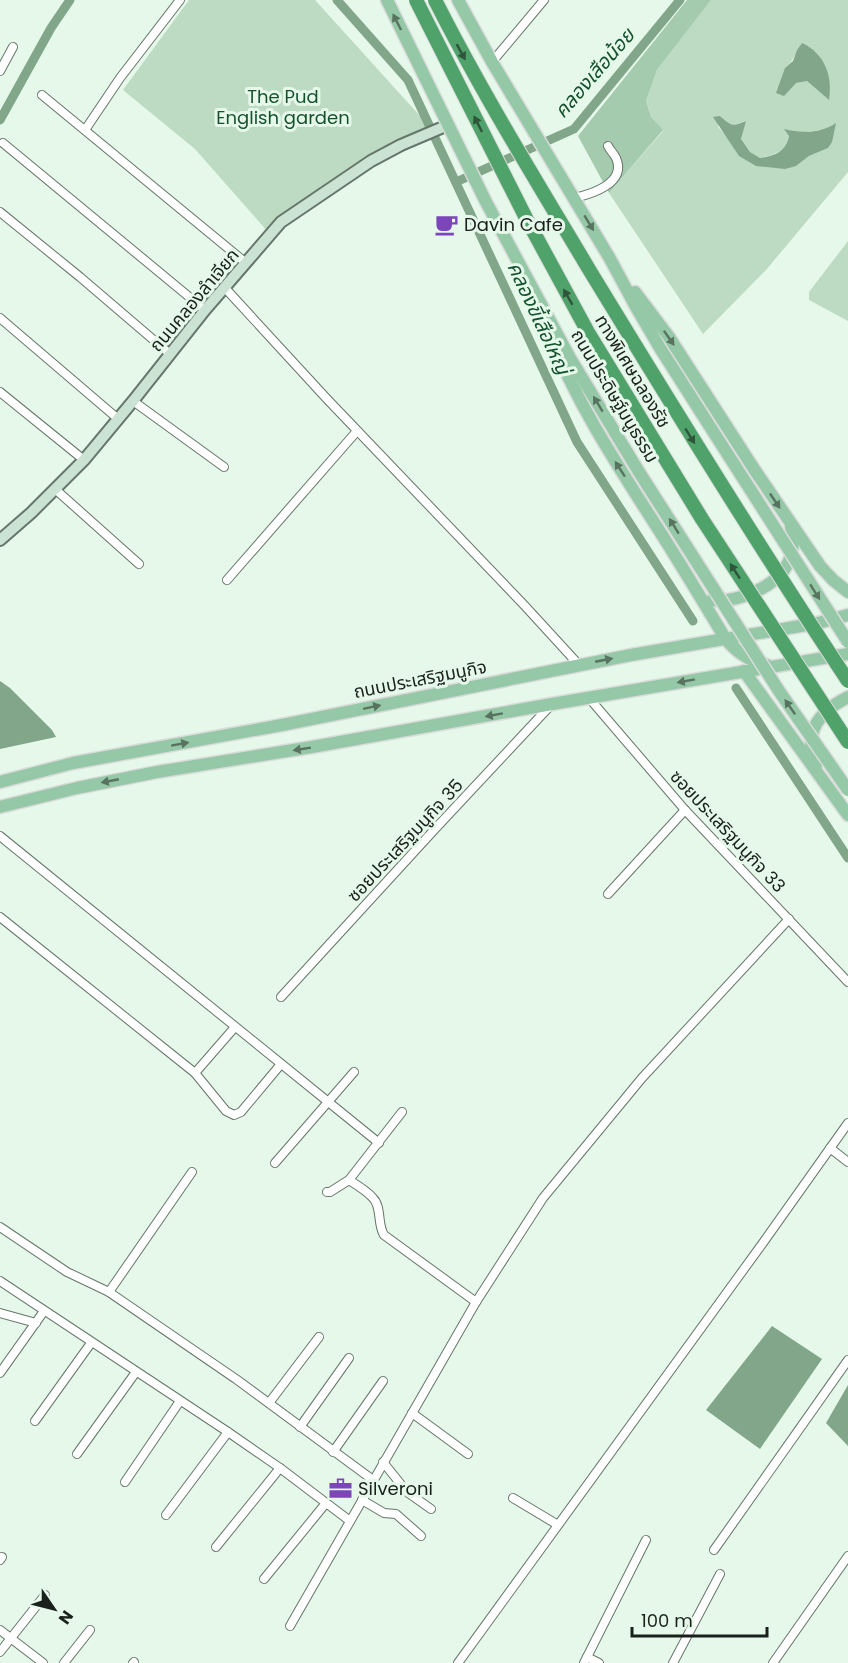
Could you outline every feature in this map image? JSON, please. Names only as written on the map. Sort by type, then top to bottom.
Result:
[{"type":"highway","name":"ทางพิเศษฉลองรัช","points":[[416,0],[526,218],[589,334],[702,519],[848,742]]},
{"type":"highway","name":"ทางพิเศษฉลองรัช","points":[[435,0],[458,46],[512,140],[652,373],[742,519],[848,681]]},
{"type":"main road","name":"ถนนประดิษฐ์มนูธรรม","points":[[387,0],[437,129],[469,168],[570,358],[639,472],[779,691],[848,790]]},
{"type":"main road","points":[[458,0],[654,338],[848,640]]},
{"type":"main road","points":[[609,257],[669,337],[820,566],[848,592]]},
{"type":"main road","points":[[526,277],[561,362],[614,461],[724,638],[733,649],[745,657],[756,663],[774,667]]},
{"type":"main road","points":[[696,590],[712,600],[725,601],[760,589],[777,578],[789,563],[793,544],[791,525]]},
{"type":"main road","name":"ถนนประเสริฐมนูกิจ","points":[[0,782],[73,763],[317,718],[579,665],[818,623],[848,615]]},
{"type":"main road","points":[[818,623],[833,629],[848,640]]},
{"type":"main road","points":[[0,807],[157,772],[848,654]]},
{"type":"main road","points":[[744,671],[848,815]]},
{"type":"main road","points":[[821,777],[812,756],[810,744],[813,730],[819,717],[848,697]]},
{"type":"street","points":[[85,130],[120,78],[180,0]]},
{"type":"street","points":[[492,62],[544,0]]},
{"type":"street","points":[[0,71],[13,47]]},
{"type":"street","points":[[42,95],[246,263]]},
{"type":"street","name":"ถนนคลองลำเจียก","points":[[1,537],[84,460],[269,233],[287,216],[371,161],[437,129]]},
{"type":"street","points":[[3,143],[205,310]]},
{"type":"street","points":[[574,198],[600,190],[613,181],[617,166],[616,159],[608,146]]},
{"type":"street","points":[[0,212],[170,354]]},
{"type":"street","points":[[225,288],[579,665]]},
{"type":"street","points":[[0,318],[117,418]]},
{"type":"street","points":[[0,392],[84,460]]},
{"type":"street","points":[[133,401],[224,467]]},
{"type":"street","points":[[226,580],[357,431]]},
{"type":"street","points":[[55,489],[139,564]]},
{"type":"street","name":"ซอยประเสริฐมนูกิจ 33","points":[[589,698],[685,810],[848,982]]},
{"type":"street","name":"ซอยประเสริฐมนูกิจ 35","points":[[281,997],[552,704]]},
{"type":"street","points":[[608,894],[685,810]]},
{"type":"street","points":[[0,836],[379,1143]]},
{"type":"street","points":[[0,917],[195,1073],[226,1111],[234,1115],[241,1112],[281,1064]]},
{"type":"street","points":[[290,1626],[476,1302],[543,1198],[642,1078],[789,919]]},
{"type":"street","points":[[195,1073],[235,1026]]},
{"type":"street","points":[[275,1163],[354,1072]]},
{"type":"street","points":[[327,1192],[349,1180],[402,1112]]},
{"type":"street","points":[[472,1663],[461,1660],[848,1123]]},
{"type":"street","points":[[830,1148],[848,1162]]},
{"type":"street","points":[[109,1292],[192,1172]]},
{"type":"street","points":[[349,1180],[374,1198],[377,1204],[380,1230],[384,1235],[476,1302]]},
{"type":"street","points":[[0,1227],[67,1272],[109,1292],[269,1403],[373,1480]]},
{"type":"street","points":[[0,1281],[228,1432],[350,1521]]},
{"type":"street","points":[[0,1373],[44,1311]]},
{"type":"street","points":[[0,1313],[36,1323]]},
{"type":"street","points":[[269,1403],[319,1337]]},
{"type":"street","points":[[35,1421],[91,1342]]},
{"type":"street","points":[[300,1427],[349,1358]]},
{"type":"street","points":[[714,1550],[848,1360]]},
{"type":"street","points":[[77,1454],[136,1372]]},
{"type":"street","points":[[333,1452],[383,1381]]},
{"type":"street","points":[[125,1482],[180,1401]]},
{"type":"street","points":[[412,1413],[468,1454]]},
{"type":"street","points":[[166,1515],[228,1432]]},
{"type":"street","points":[[383,1462],[407,1492],[432,1509]]},
{"type":"street","points":[[216,1547],[280,1468]]},
{"type":"street","points":[[513,1498],[558,1525]]},
{"type":"street","points":[[362,1500],[384,1513],[396,1514],[421,1536]]},
{"type":"street","points":[[264,1579],[326,1503]]},
{"type":"street","points":[[599,1663],[586,1660],[646,1540]]},
{"type":"street","points":[[772,1663],[848,1556]]},
{"type":"street","points":[[673,1663],[720,1574]]},
{"type":"street","points":[[0,1652],[45,1595]]},
{"type":"street","points":[[0,1630],[43,1663]]},
{"type":"street","points":[[64,1663],[90,1630]]},
{"type":"green space","name":"The Pud English garden","points":[[189,0],[315,0],[430,127],[269,233],[195,149],[123,90]]},
{"type":"green space","points":[[711,0],[848,0],[848,172],[766,270],[703,334],[609,193],[663,131],[651,117],[646,101],[657,70]],"holes":[[[801,44],[810,48],[822,59],[829,100],[807,81],[796,83],[785,68]],[[720,116],[731,124],[745,121],[741,139],[750,152],[759,158],[774,154],[785,146],[789,136],[785,130],[817,131],[835,124],[828,148],[809,156],[796,166],[739,156],[729,139],[718,127]]]},
{"type":"green space","points":[[848,241],[848,321],[809,300],[809,292]]},
{"type":"shaded area","points":[[687,0],[711,0],[657,70],[646,101],[651,117],[663,130],[609,193],[578,136]]},
{"type":"shaded area","points":[[802,43],[810,47],[822,59],[826,67],[830,83],[829,100],[807,81],[796,83],[784,96],[776,93],[785,68],[793,61]]},
{"type":"shaded area","points":[[720,116],[732,124],[746,121],[741,139],[750,152],[760,158],[775,154],[785,146],[789,136],[784,129],[811,132],[836,123],[832,142],[828,148],[809,156],[796,166],[785,169],[756,166],[739,156],[713,117]]},
{"type":"shaded area","points":[[0,681],[52,730],[56,737],[0,749]]},
{"type":"shaded area","points":[[772,1326],[822,1359],[760,1449],[706,1410]]},
{"type":"shaded area","points":[[848,1385],[848,1446],[826,1423]]},
{"type":"waterway","points":[[0,120],[51,28],[70,0]]},
{"type":"waterway","name":"คลองขี้เสือใหญ่","points":[[337,0],[408,80],[577,442],[693,621]]},
{"type":"waterway","name":"คลองเสือน้อย","points":[[456,182],[574,129],[680,0]]},
{"type":"waterway","name":"คลองขี้เสือใหญ่","points":[[736,688],[848,858]]},
{"type":"place","name":"Davin Cafe","points":[[446,224]]},
{"type":"place","name":"Silveroni","points":[[340,1488]]}]
